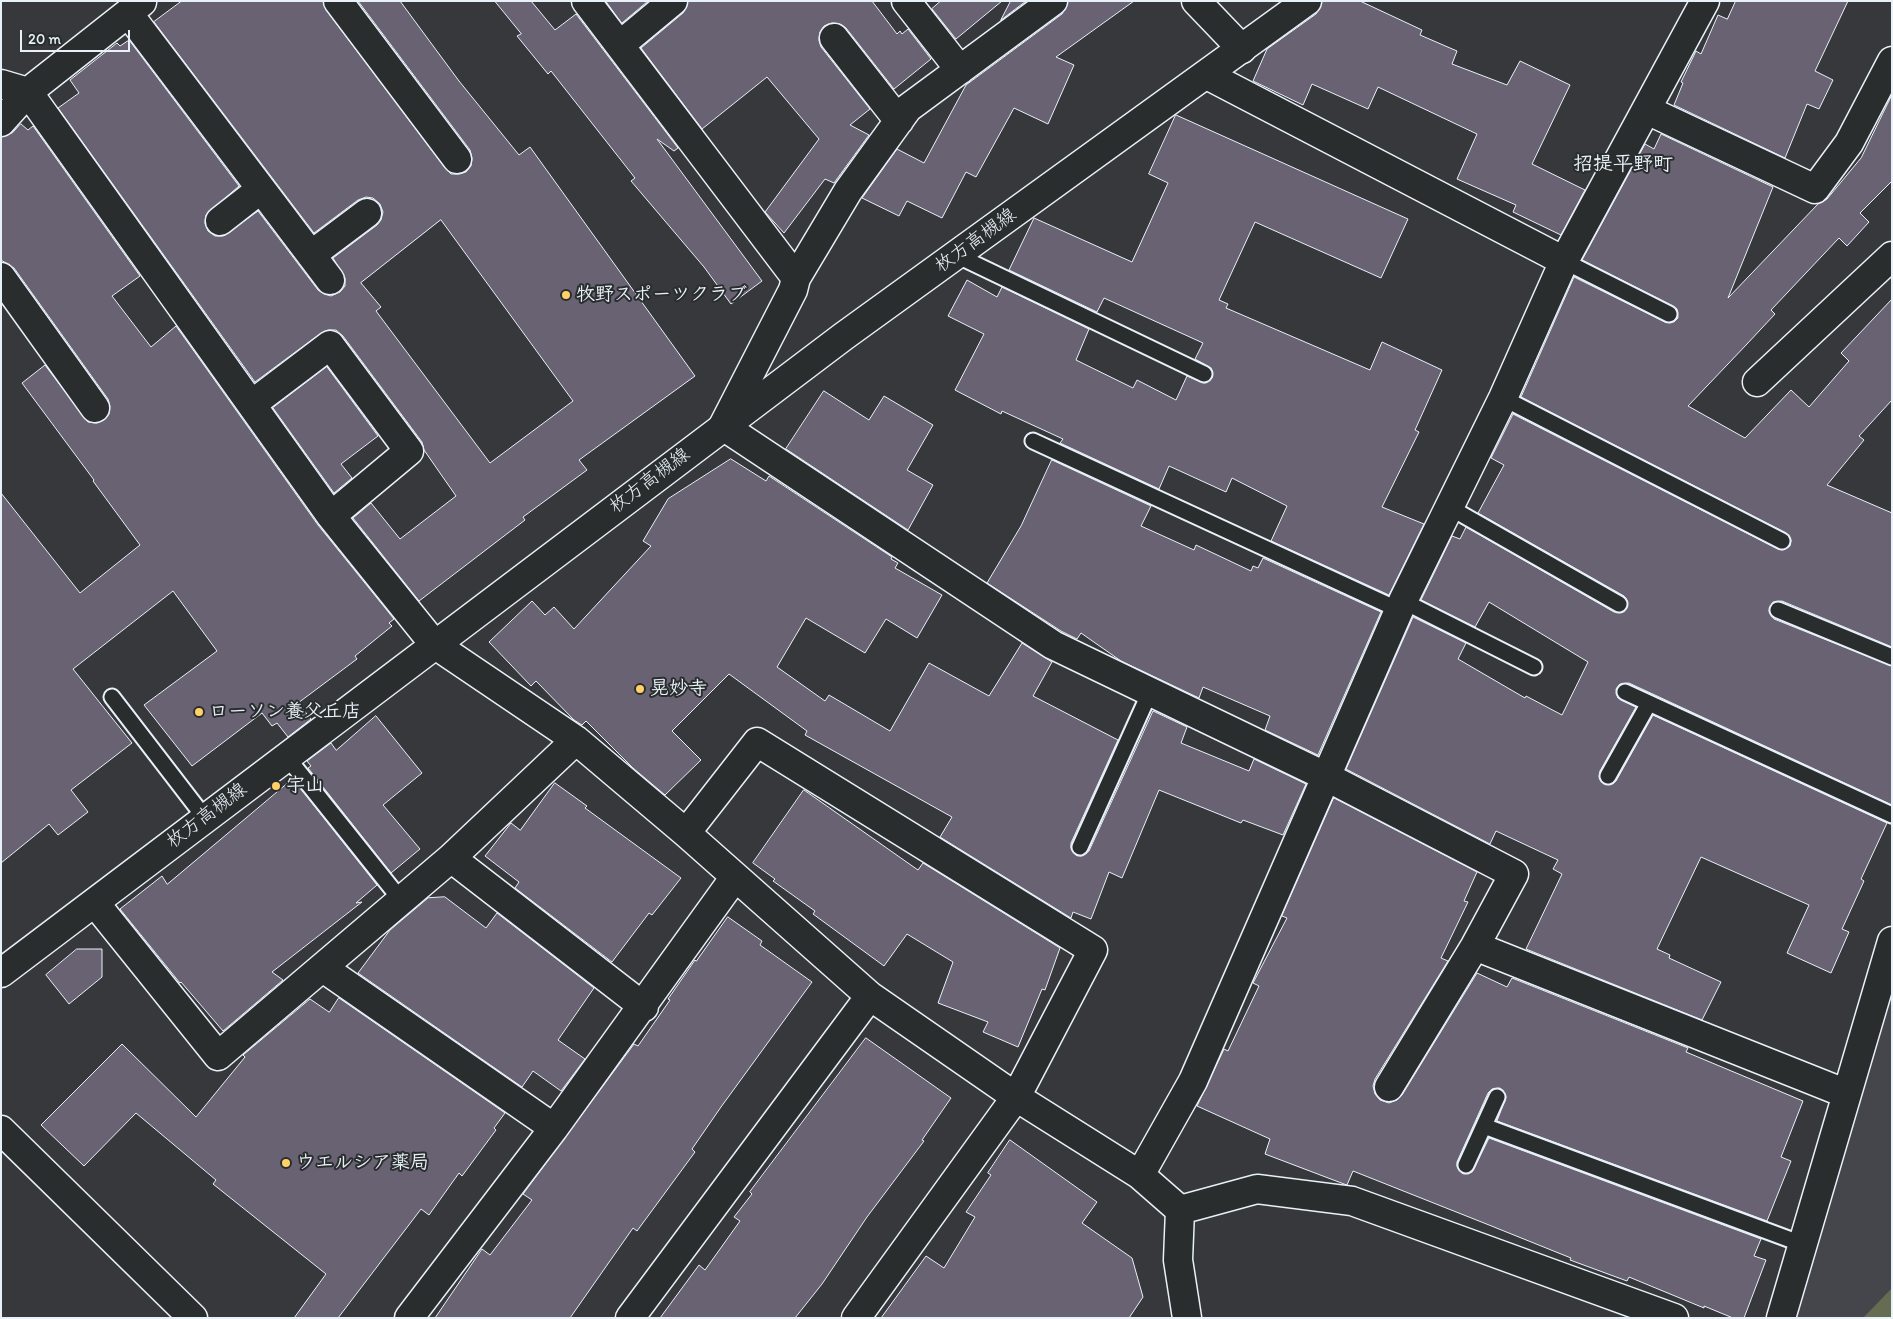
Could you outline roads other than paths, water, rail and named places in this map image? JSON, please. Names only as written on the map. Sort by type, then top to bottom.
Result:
[{"type":"street","points":[[338,1],[458,159]]},
{"type":"street","points":[[586,1],[796,278]]},
{"type":"street","points":[[620,45],[673,1]]},
{"type":"street","points":[[906,1],[960,70]]},
{"type":"street","points":[[1053,1],[908,108],[848,191],[796,278],[793,290],[722,426],[1053,646],[1325,776],[1514,874],[1474,946],[1389,1086]]},
{"type":"street","points":[[1196,1],[1242,49]]},
{"type":"street","name":"枚方高槻線","points":[[1,973],[722,426],[1307,1]]},
{"type":"street","points":[[1140,1175],[1194,1081],[1325,776],[1401,606],[1503,398],[1564,261],[1706,1]]},
{"type":"street","points":[[1,122],[28,92],[136,7],[261,189],[330,280]]},
{"type":"street","points":[[834,38],[899,121]]},
{"type":"street","points":[[1647,110],[1815,189],[1849,143],[1892,61]]},
{"type":"street","points":[[1207,74],[1564,261]]},
{"type":"street","points":[[1,84],[28,92],[331,516],[434,644],[576,740],[686,832],[870,996],[1016,1097],[1140,1175],[1180,1210]]},
{"type":"street","points":[[220,221],[261,189]]},
{"type":"street","points":[[311,255],[367,213]]},
{"type":"street","points":[[1758,382],[1892,256]]},
{"type":"street","points":[[1,277],[95,408]]},
{"type":"street","points":[[252,404],[330,345],[409,452],[331,516]]},
{"type":"street","points":[[95,903],[218,1056],[324,968],[451,858],[576,740]]},
{"type":"street","points":[[686,832],[757,742],[1093,950],[1016,1097],[856,1318]]},
{"type":"street","points":[[451,858],[644,1007]]},
{"type":"street","points":[[409,1318],[644,1007],[735,877]]},
{"type":"street","points":[[1781,1318],[1892,941]]},
{"type":"street","points":[[1474,946],[1847,1094]]},
{"type":"street","points":[[324,968],[554,1128]]},
{"type":"street","points":[[630,1318],[870,996]]},
{"type":"street","points":[[1,1130],[193,1318]]},
{"type":"street","points":[[1180,1210],[1257,1189],[1352,1201],[1674,1318]]},
{"type":"street","points":[[1180,1210],[1178,1260],[1187,1318]]},
{"type":"lane","points":[[956,255],[1204,374]]},
{"type":"lane","points":[[1564,261],[1669,314]]},
{"type":"lane","points":[[1503,398],[1782,541]]},
{"type":"lane","points":[[1033,441],[1534,667]]},
{"type":"lane","points":[[1449,507],[1619,604]]},
{"type":"lane","points":[[1778,610],[1892,657]]},
{"type":"lane","points":[[1080,847],[1150,692]]},
{"type":"lane","points":[[1624,692],[1892,815]]},
{"type":"lane","points":[[112,697],[205,818]]},
{"type":"lane","points":[[1608,776],[1649,703]]},
{"type":"lane","points":[[286,756],[401,900]]},
{"type":"lane","points":[[1466,1165],[1498,1097]]},
{"type":"lane","points":[[1484,1126],[1802,1244]]},
{"type":"place","name":"牧野スポーツクラブ","points":[[566,295]]},
{"type":"place","name":"晃妙寺","points":[[640,689]]},
{"type":"place","name":"ローソン養父丘店","points":[[199,712]]},
{"type":"place","name":"宇山","points":[[276,786]]},
{"type":"place","name":"ウエルシア薬局","points":[[286,1163]]},
{"type":"district","name":"招提平野町","points":[[1623,165]]}]
